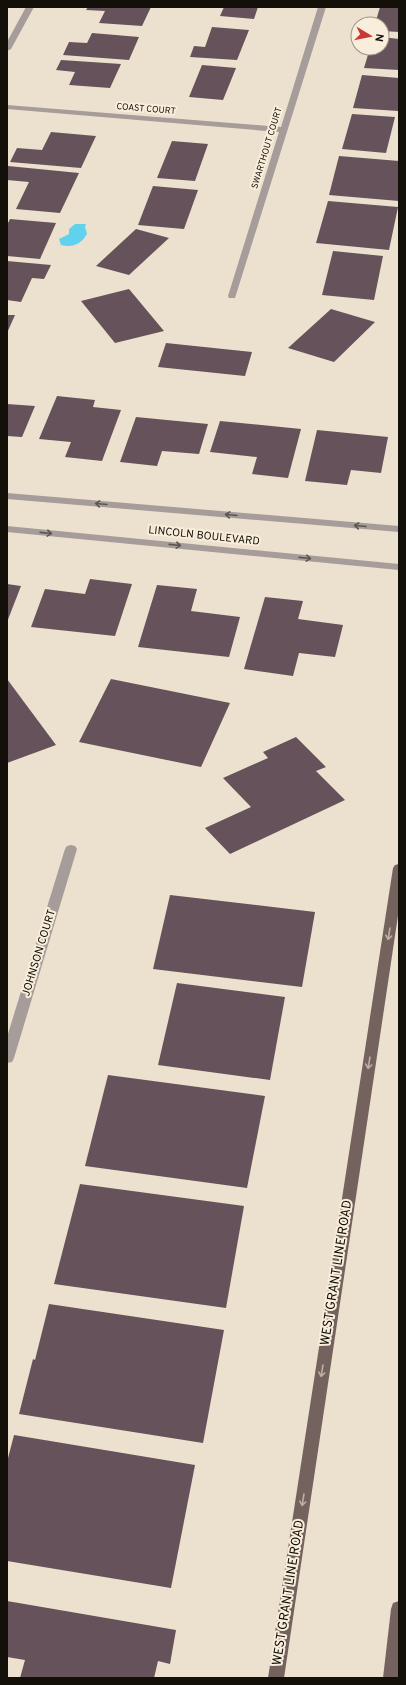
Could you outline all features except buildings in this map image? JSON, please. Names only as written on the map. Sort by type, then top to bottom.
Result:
[{"type":"main road","name":"WEST GRANT LINE ROAD","points":[[276,1678],[399,868]]},
{"type":"main road","points":[[391,1678],[399,1609]]},
{"type":"street","points":[[7,49],[30,7]]},
{"type":"street","name":"SWARTHOUT COURT","points":[[232,296],[322,7]]},
{"type":"street","name":"COAST COURT","points":[[7,107],[284,130]]},
{"type":"street","name":"LINCOLN BOULEVARD","points":[[7,496],[399,529]]},
{"type":"street","name":"LINCOLN BOULEVARD","points":[[7,529],[399,567]]},
{"type":"street","name":"JOHNSON COURT","points":[[7,1058],[71,849]]},
{"type":"water","points":[[75,224],[86,224],[85,227],[87,234],[79,243],[69,246],[61,245],[59,239],[69,234],[69,229]]}]
